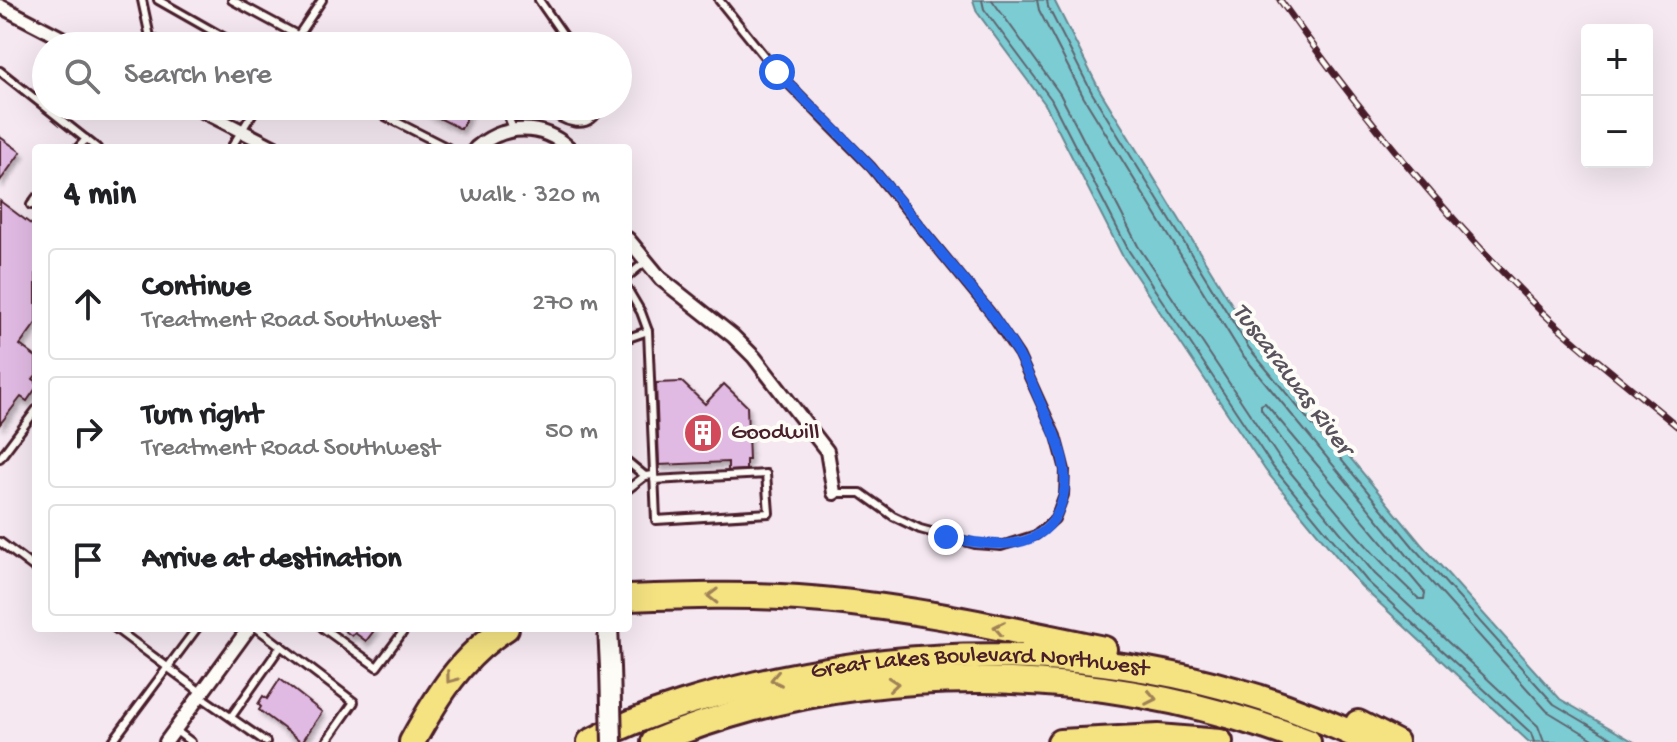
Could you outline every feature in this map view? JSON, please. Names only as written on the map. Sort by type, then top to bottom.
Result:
[{"type":"highway","points":[[632,598],[704,595],[798,598],[882,607],[963,621],[1217,674],[1306,702],[1395,742]]},
{"type":"highway","points":[[412,742],[451,676],[472,653],[501,632]]},
{"type":"highway","name":"Great Lakes Boulevard Northwest","points":[[590,742],[635,721],[755,684],[878,661],[988,655],[1108,662],[1196,679],[1290,707],[1370,742]]},
{"type":"highway","name":"Great Lakes Boulevard Northwest","points":[[654,742],[750,711],[817,695],[869,686],[961,680],[1043,683],[1115,691],[1235,717],[1308,742]]},
{"type":"highway","points":[[1060,742],[1158,737],[1220,742]]},
{"type":"main road","points":[[608,632],[612,742]]},
{"type":"street","points":[[0,6],[50,32]]},
{"type":"street","points":[[220,120],[267,144]]},
{"type":"street","points":[[482,144],[513,129],[548,134],[563,144]]},
{"type":"street","points":[[632,244],[661,279],[733,336],[754,357],[827,451],[834,493]]},
{"type":"street","points":[[166,742],[246,632]]},
{"type":"lane","points":[[142,0],[149,32]]},
{"type":"lane","points":[[158,0],[214,32]]},
{"type":"lane","points":[[232,0],[291,32]]},
{"type":"lane","points":[[299,32],[322,0]]},
{"type":"lane","points":[[539,0],[561,32]]},
{"type":"lane","points":[[719,0],[777,72],[871,167],[990,312],[1019,355],[1056,436],[1065,470],[1064,495],[1055,519],[1036,535],[1001,546],[975,544],[920,529],[893,516],[861,493],[834,493]]},
{"type":"lane","points":[[0,71],[32,96]]},
{"type":"lane","points":[[62,120],[92,144]]},
{"type":"lane","points":[[234,144],[249,120]]},
{"type":"lane","points":[[393,120],[440,144]]},
{"type":"lane","points":[[509,120],[513,129]]},
{"type":"lane","points":[[564,120],[577,123],[586,120]]},
{"type":"lane","points":[[82,144],[86,139]]},
{"type":"lane","points":[[632,273],[645,262]]},
{"type":"lane","points":[[632,297],[648,331],[654,478],[656,520],[769,513],[766,474],[654,478],[645,476],[632,465]]},
{"type":"lane","points":[[632,337],[648,331]]},
{"type":"lane","points":[[0,458],[32,415]]},
{"type":"lane","points":[[632,486],[645,476]]},
{"type":"lane","points":[[0,542],[32,566]]},
{"type":"lane","points":[[120,632],[266,742]]},
{"type":"lane","points":[[112,742],[194,632]]},
{"type":"lane","points":[[262,632],[354,702],[326,742]]},
{"type":"lane","points":[[329,632],[377,667],[403,632]]},
{"type":"lane","points":[[231,717],[281,646]]},
{"type":"lane","points":[[175,730],[191,742]]},
{"type":"water","points":[[973,0],[1054,0],[1099,89],[1255,342],[1421,544],[1560,699],[1634,742],[1529,742],[1361,586],[1266,471],[1122,255],[1045,104],[977,12]]},
{"type":"building","points":[[443,120],[465,120],[461,129]]},
{"type":"building","points":[[0,137],[21,152],[0,181]]},
{"type":"building","points":[[0,201],[32,225],[32,328],[20,345],[32,354],[32,394],[27,401],[21,397],[0,424]]},
{"type":"building","name":"Goodwill","points":[[682,382],[705,404],[724,384],[747,406],[749,460],[746,460],[746,470],[728,471],[728,462],[659,465],[656,383]]},
{"type":"building","points":[[346,632],[373,632],[366,641],[355,633],[352,636]]},
{"type":"building","points":[[280,679],[322,712],[302,742],[259,710],[261,707],[258,704],[263,696],[267,699]]},
{"type":"railway","points":[[1280,0],[1372,122],[1506,276],[1591,356],[1677,426]]},
{"type":"place","name":"Goodwill","points":[[703,433]]},
{"type":"route","points":[[777,72],[871,167],[990,312],[1019,355],[1056,436],[1065,470],[1064,495],[1055,519],[1046,529],[1001,546],[946,537]]},
{"type":"water label","name":"Tuscarawas River","points":[[1291,380]]}]
